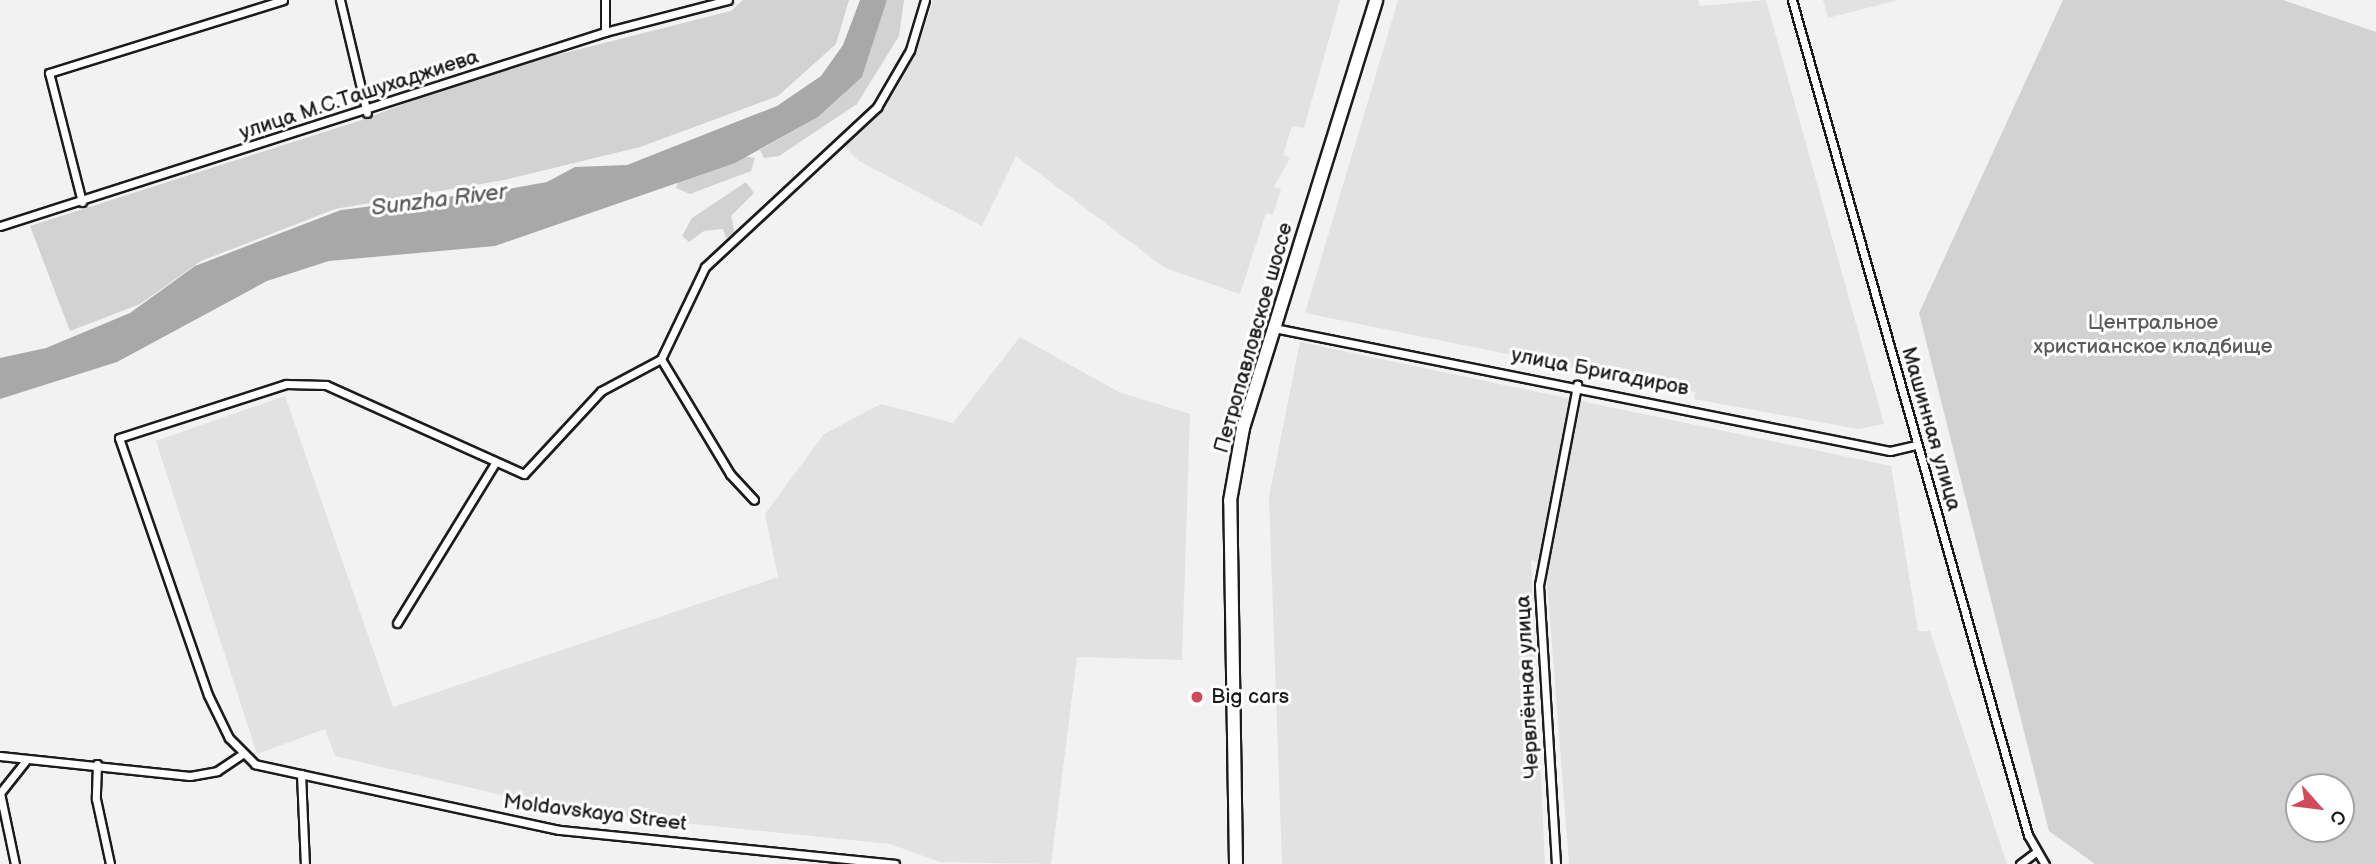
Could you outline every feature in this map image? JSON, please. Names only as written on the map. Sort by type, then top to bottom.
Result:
[{"type":"main road","name":"Петропавловское шоссе","points":[[1236,864],[1230,501],[1243,428],[1376,0]]},
{"type":"street","points":[[82,202],[49,73],[283,0]]},
{"type":"street","points":[[340,0],[367,113]]},
{"type":"street","points":[[605,0],[605,32]]},
{"type":"street","name":"улица М.С.Ташухаджиева","points":[[0,226],[367,113],[605,32],[705,3],[728,0]]},
{"type":"street","points":[[0,756],[97,764],[190,776],[217,771],[241,755],[208,695],[119,438],[286,384],[326,385],[524,474],[601,391],[661,359],[705,267],[893,87],[925,0]]},
{"type":"street","name":"Машинная улица","points":[[1792,0],[1917,445],[2036,852],[2045,864]]},
{"type":"street","name":"улица Бригадиров","points":[[1274,328],[1577,385],[1890,451],[1917,445]]},
{"type":"street","points":[[661,359],[730,474],[754,500]]},
{"type":"street","name":"Червлённая улица","points":[[1556,864],[1539,585],[1577,385]]},
{"type":"street","points":[[397,623],[495,463]]},
{"type":"street","name":"Moldavskaya Street","points":[[241,755],[255,764],[559,830],[895,864]]},
{"type":"street","points":[[15,864],[0,793],[27,759]]},
{"type":"street","points":[[97,764],[96,799],[110,864]]},
{"type":"street","points":[[300,774],[305,864]]},
{"type":"street","points":[[2020,864],[2036,852]]},
{"type":"shaded area","points":[[933,0],[1340,0],[1304,128],[1292,126],[1283,155],[1290,158],[1274,187],[1281,189],[1273,215],[1266,213],[1240,294],[1165,268],[1016,156],[982,226],[859,161],[844,146],[893,95],[918,48]]},
{"type":"shaded area","points":[[1398,0],[1698,0],[1700,6],[1766,0],[1884,424],[1858,429],[1694,399],[1695,392],[1305,313]]},
{"type":"shaded area","points":[[1823,0],[1898,0],[1828,18]]},
{"type":"shaded area","points":[[1020,337],[1119,392],[1190,414],[1182,660],[1077,657],[1051,864],[940,862],[890,844],[517,806],[518,799],[335,756],[325,729],[257,754],[156,441],[285,396],[393,707],[778,577],[765,514],[824,434],[881,404],[953,423]]},
{"type":"shaded area","points":[[1300,342],[1891,466],[1918,631],[1930,631],[2007,864],[1569,864],[1546,568],[1531,559],[1545,864],[1282,864],[1269,497]]},
{"type":"green space","points":[[743,0],[849,0],[836,44],[778,96],[640,147],[504,180],[335,209],[201,261],[140,304],[70,331],[30,226],[362,120],[485,73],[731,11]]},
{"type":"green space","points":[[887,0],[904,0],[899,36],[857,104],[779,156],[764,158],[760,150],[818,117],[862,77]]},
{"type":"green space","name":"Центральное христианское кладбище","points":[[2063,0],[2283,0],[2376,32],[2376,864],[2095,864],[2049,831],[1919,313]]},
{"type":"green space","points":[[743,156],[755,158],[751,171],[690,194],[676,188],[679,179]]},
{"type":"green space","points":[[746,182],[754,193],[731,216],[735,233],[726,238],[723,229],[704,231],[689,242],[682,236],[692,218]]},
{"type":"water","name":"Sunzha River","points":[[860,0],[887,0],[862,77],[818,117],[735,163],[495,246],[329,261],[267,281],[117,362],[0,399],[0,358],[46,348],[130,313],[195,266],[341,210],[547,182],[575,167],[627,165],[777,106],[821,76],[843,45]]},
{"type":"place","name":"Big cars","points":[[1197,697]]}]
